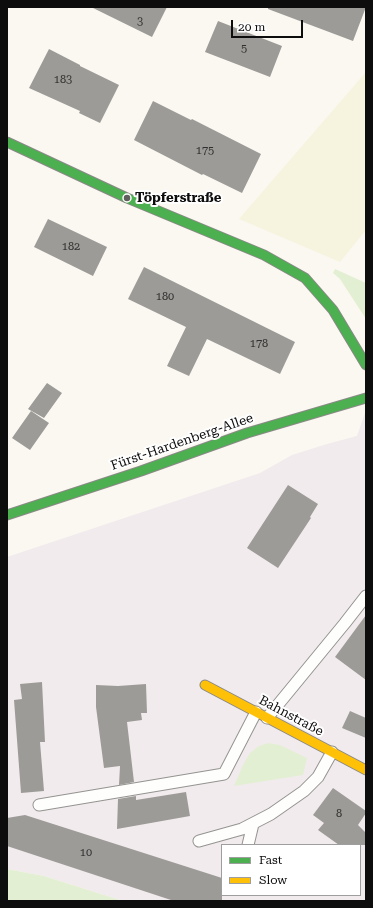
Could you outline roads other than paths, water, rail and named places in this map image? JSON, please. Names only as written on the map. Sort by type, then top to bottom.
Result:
[{"type":"street","points":[[7,142],[127,198],[264,255],[305,278],[333,310],[366,365]]},
{"type":"street","name":"Fürst-Hardenberg-Allee","points":[[7,515],[247,433],[366,398]]},
{"type":"street","name":"Bahnstraße","points":[[205,685],[366,770]]},
{"type":"lane","points":[[267,718],[366,596]]},
{"type":"lane","points":[[39,805],[224,774],[256,712]]},
{"type":"lane","points":[[199,840],[242,829],[271,814],[304,791],[318,777],[332,752]]},
{"type":"lane","points":[[248,844],[253,824]]},
{"type":"place","name":"Töpferstraße","points":[[127,198]]}]
